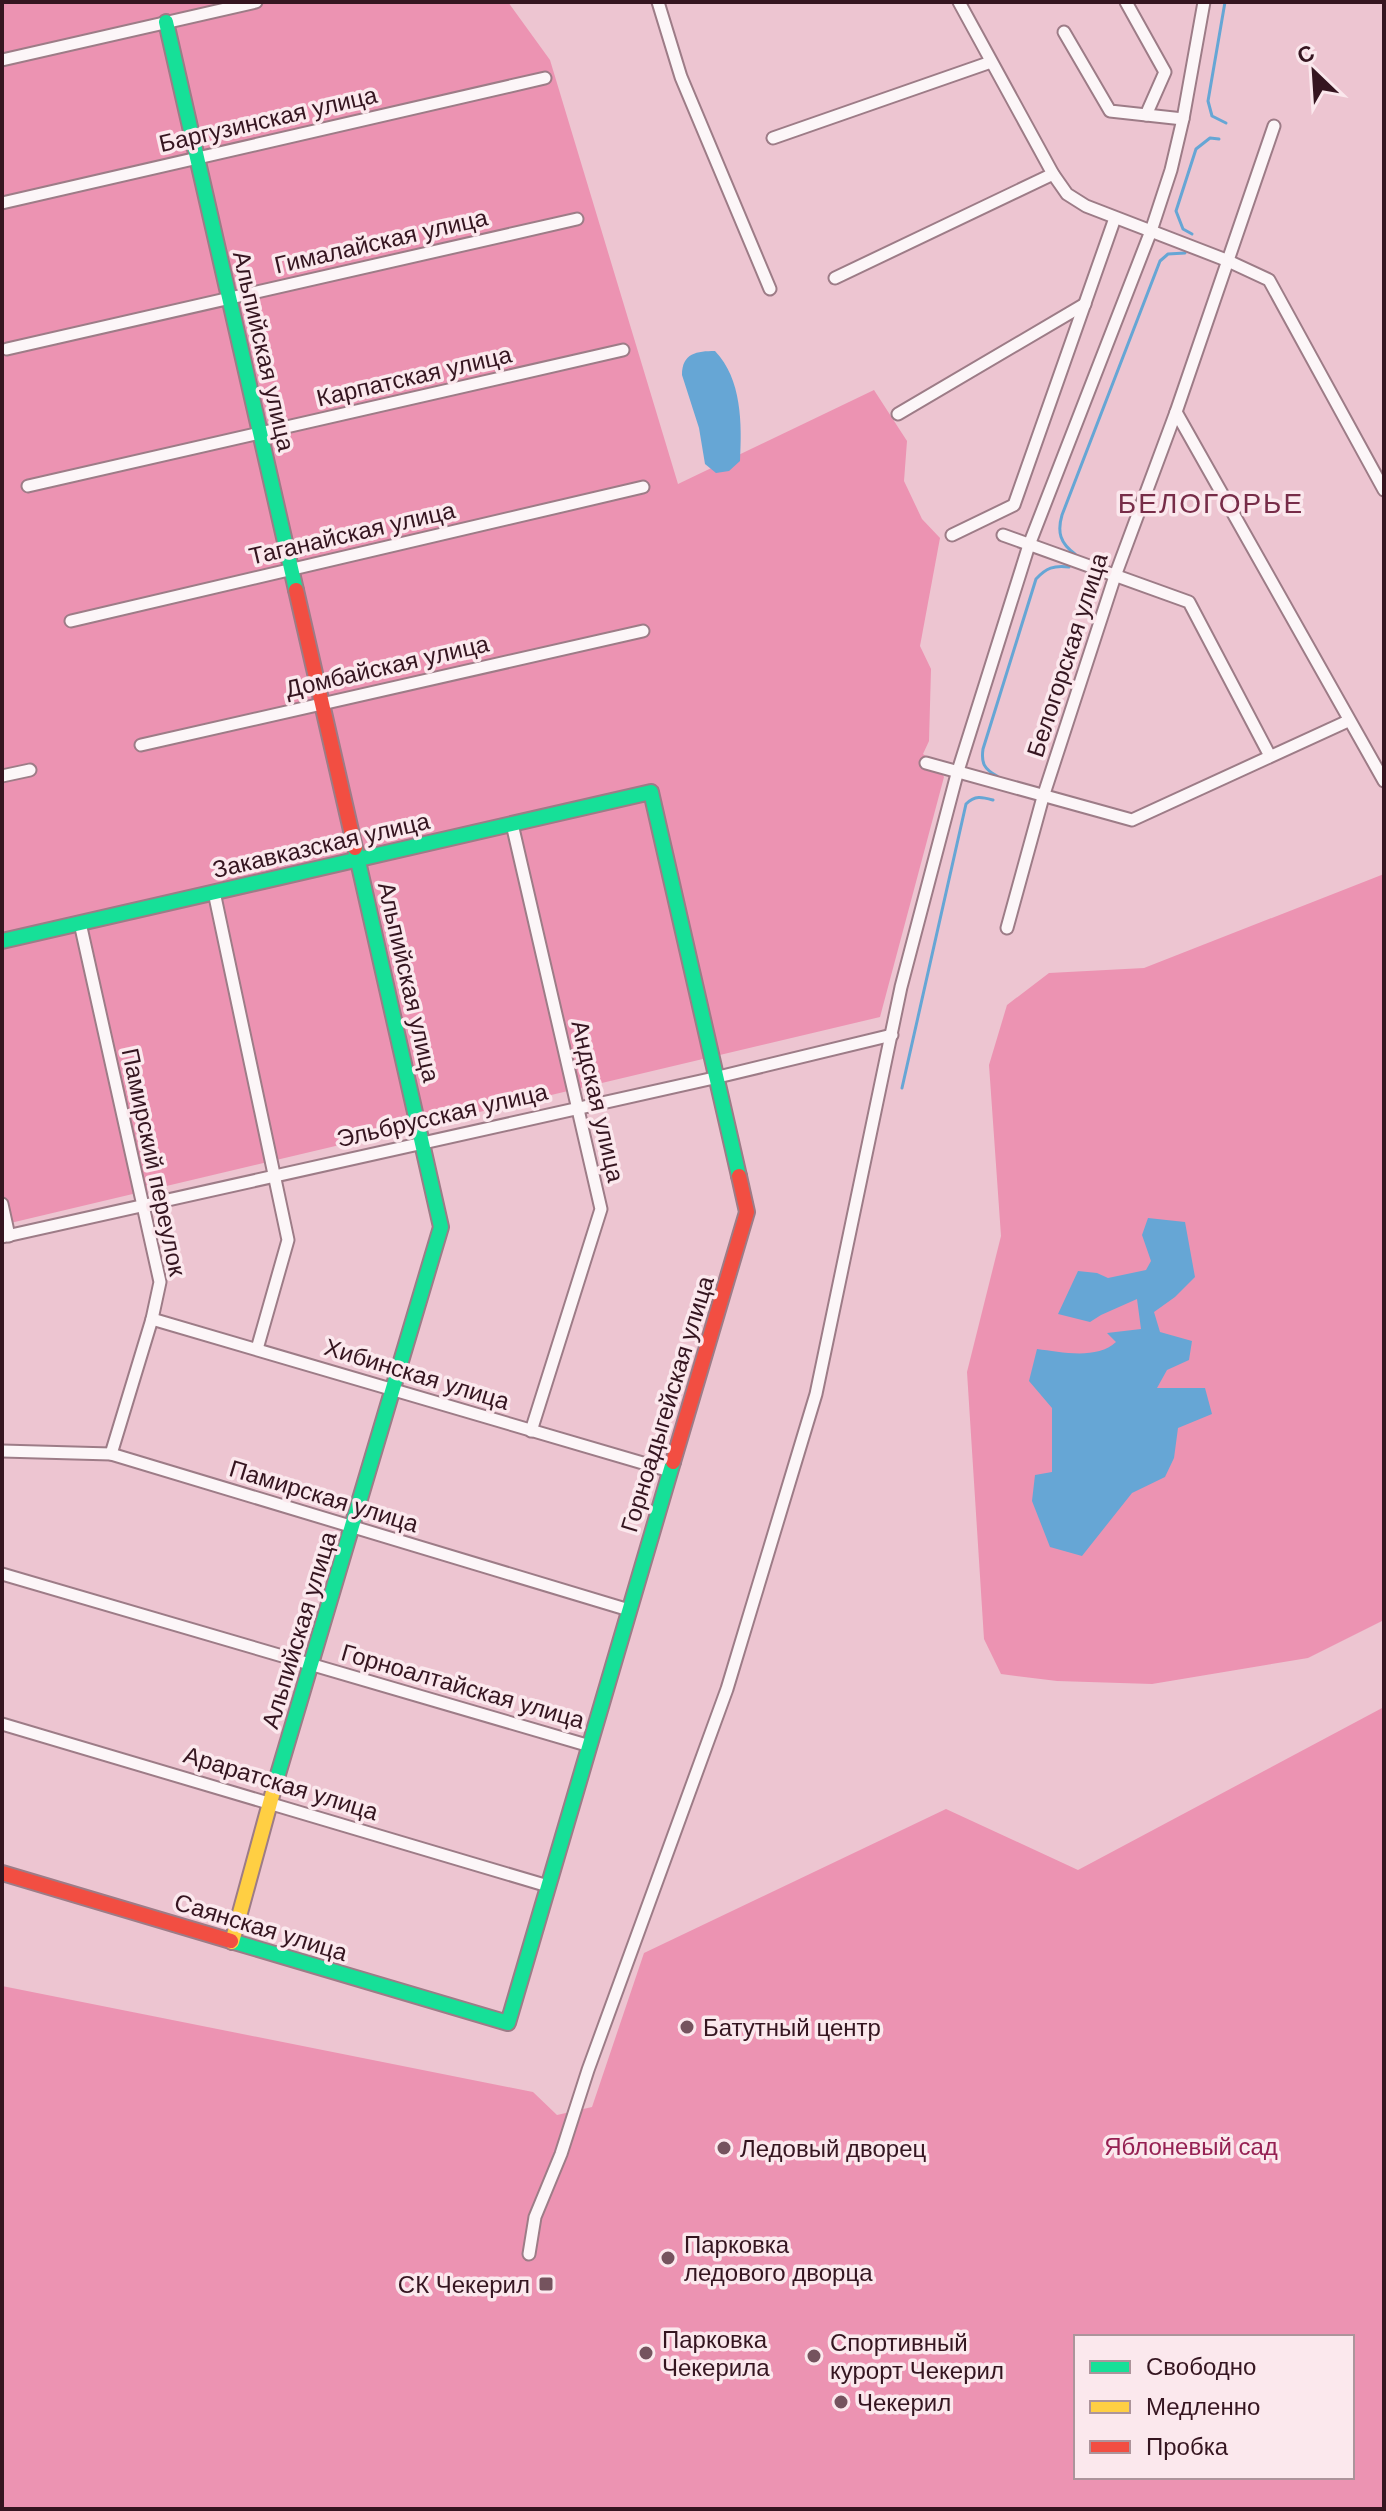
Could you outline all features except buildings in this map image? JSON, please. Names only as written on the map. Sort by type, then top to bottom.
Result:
[{"type":"street","points":[[2,60],[256,2]]},
{"type":"street","points":[[658,2],[681,77],[770,289]]},
{"type":"street","points":[[959,2],[1067,194],[1086,206],[1226,260],[1269,280],[1384,490]]},
{"type":"street","points":[[1126,2],[1165,72],[1146,115]]},
{"type":"street","points":[[529,2254],[535,2217],[561,2154],[588,2070],[727,1689],[816,1394],[901,987],[957,774],[1029,545],[1151,231],[1171,170],[1204,2]]},
{"type":"street","name":"Альпийская улица","points":[[166,22],[441,1227],[270,1803],[232,1942]]},
{"type":"street","points":[[1064,32],[1110,111],[1183,119]]},
{"type":"street","points":[[773,138],[991,62]]},
{"type":"street","name":"Баргузинская улица","points":[[2,203],[545,78]]},
{"type":"street","name":"Белогорская улица","points":[[1007,928],[1043,797],[1115,576],[1176,412],[1274,126]]},
{"type":"street","points":[[835,278],[1053,174]]},
{"type":"street","points":[[952,535],[1014,505],[1115,218]]},
{"type":"street","name":"Гималайская улица","points":[[7,349],[577,219]]},
{"type":"street","points":[[898,414],[1085,304]]},
{"type":"street","name":"Карпатская улица","points":[[28,486],[623,350]]},
{"type":"street","points":[[1176,412],[1384,781]]},
{"type":"street","name":"Таганайская улица","points":[[71,621],[643,487]]},
{"type":"street","points":[[1003,535],[1189,602],[1270,756]]},
{"type":"street","name":"Домбайская улица","points":[[141,745],[643,631]]},
{"type":"street","points":[[926,763],[1132,820],[1348,721]]},
{"type":"street","points":[[2,776],[30,770]]},
{"type":"street","name":"Закавказская улица","points":[[2,941],[651,792]]},
{"type":"street","name":"Горноадыгейская улица","points":[[508,2023],[747,1212],[651,792]]},
{"type":"street","name":"Андская улица","points":[[512,824],[601,1209],[531,1431]]},
{"type":"street","points":[[214,892],[288,1240],[257,1349]]},
{"type":"street","name":"Памирский переулок","points":[[80,923],[160,1282],[152,1319],[111,1454]]},
{"type":"street","name":"Эльбрусская улица","points":[[6,1236],[714,1078],[892,1035]]},
{"type":"street","points":[[2,1204],[6,1236]]},
{"type":"street","name":"Хибинская улица","points":[[152,1319],[670,1471]]},
{"type":"street","name":"Памирская улица","points":[[2,1451],[111,1454],[629,1610]]},
{"type":"street","name":"Горноалтайская улица","points":[[2,1574],[590,1746]]},
{"type":"street","name":"Араратская улица","points":[[2,1724],[548,1886]]},
{"type":"street","name":"Саянская улица","points":[[2,1873],[508,2023]]},
{"type":"green space","points":[[2,2],[508,2],[550,60],[678,484],[874,390],[907,441],[904,481],[922,519],[940,538],[920,646],[931,669],[929,741],[923,754],[938,765],[944,777],[880,1017],[2,1225]]},
{"type":"green space","points":[[1384,874],[1384,1620],[1308,1658],[1152,1684],[1057,1681],[1001,1674],[984,1639],[967,1372],[1001,1236],[989,1065],[1007,1005],[1049,973],[1144,968]]},
{"type":"green space","name":"Спортивный курорт Чекерил","points":[[1384,1707],[1384,2509],[2,2509],[2,1986],[533,2092],[557,2115],[592,2107],[644,1953],[946,1809],[1078,1870]]},
{"type":"water","points":[[715,351],[731,375],[741,432],[740,461],[729,471],[716,473],[705,464],[699,428],[682,375],[685,362],[692,355]]},
{"type":"water","points":[[1148,1218],[1185,1222],[1195,1277],[1154,1312],[1160,1332],[1192,1341],[1189,1360],[1167,1370],[1157,1388],[1205,1388],[1212,1414],[1178,1428],[1174,1458],[1165,1477],[1132,1493],[1082,1556],[1050,1547],[1032,1501],[1035,1475],[1052,1472],[1052,1408],[1029,1381],[1037,1349],[1089,1353],[1108,1348],[1116,1342],[1107,1333],[1141,1329],[1137,1299],[1090,1322],[1058,1314],[1078,1271],[1108,1278],[1146,1270],[1151,1261],[1142,1235]]},
{"type":"waterway","points":[[1225,2],[1208,101],[1212,116],[1226,123]]},
{"type":"waterway","points":[[1192,234],[1183,229],[1176,211],[1196,149],[1210,138],[1219,139]]},
{"type":"waterway","points":[[1075,554],[1061,537],[1062,515],[1160,261],[1168,254],[1185,253]]},
{"type":"waterway","points":[[997,776],[984,765],[983,749],[1036,579],[1051,568],[1069,567]]},
{"type":"waterway","points":[[902,1088],[966,804],[972,799],[993,800]]},
{"type":"traffic: fast","points":[[166,22],[296,590]]},
{"type":"traffic: fast","points":[[2,941],[651,792],[739,1176]]},
{"type":"traffic: fast","points":[[276,1781],[441,1227],[355,848]]},
{"type":"traffic: fast","points":[[231,1941],[508,2023],[673,1462]]},
{"type":"traffic: slow","points":[[232,1942],[276,1781]]},
{"type":"traffic: jam","points":[[296,590],[355,848]]},
{"type":"traffic: jam","points":[[673,1462],[747,1212],[739,1176]]},
{"type":"traffic: jam","points":[[2,1873],[231,1941]]},
{"type":"place","name":"Батутный центр","points":[[687,2027]]},
{"type":"place","name":"Ледовый дворец","points":[[724,2148]]},
{"type":"place","name":"Парковка ледового дворца","points":[[668,2258]]},
{"type":"place","name":"СК Чекерил","points":[[546,2284]]},
{"type":"place","name":"Парковка Чекерила","points":[[646,2353]]},
{"type":"place","name":"Спортивный курорт Чекерил","points":[[814,2356]]},
{"type":"place","name":"Чекерил","points":[[841,2402]]},
{"type":"district","name":"БЕЛОГОРЬЕ","points":[[1211,503]]},
{"type":"park label","name":"Яблоневый сад","points":[[1191,2146]]}]
